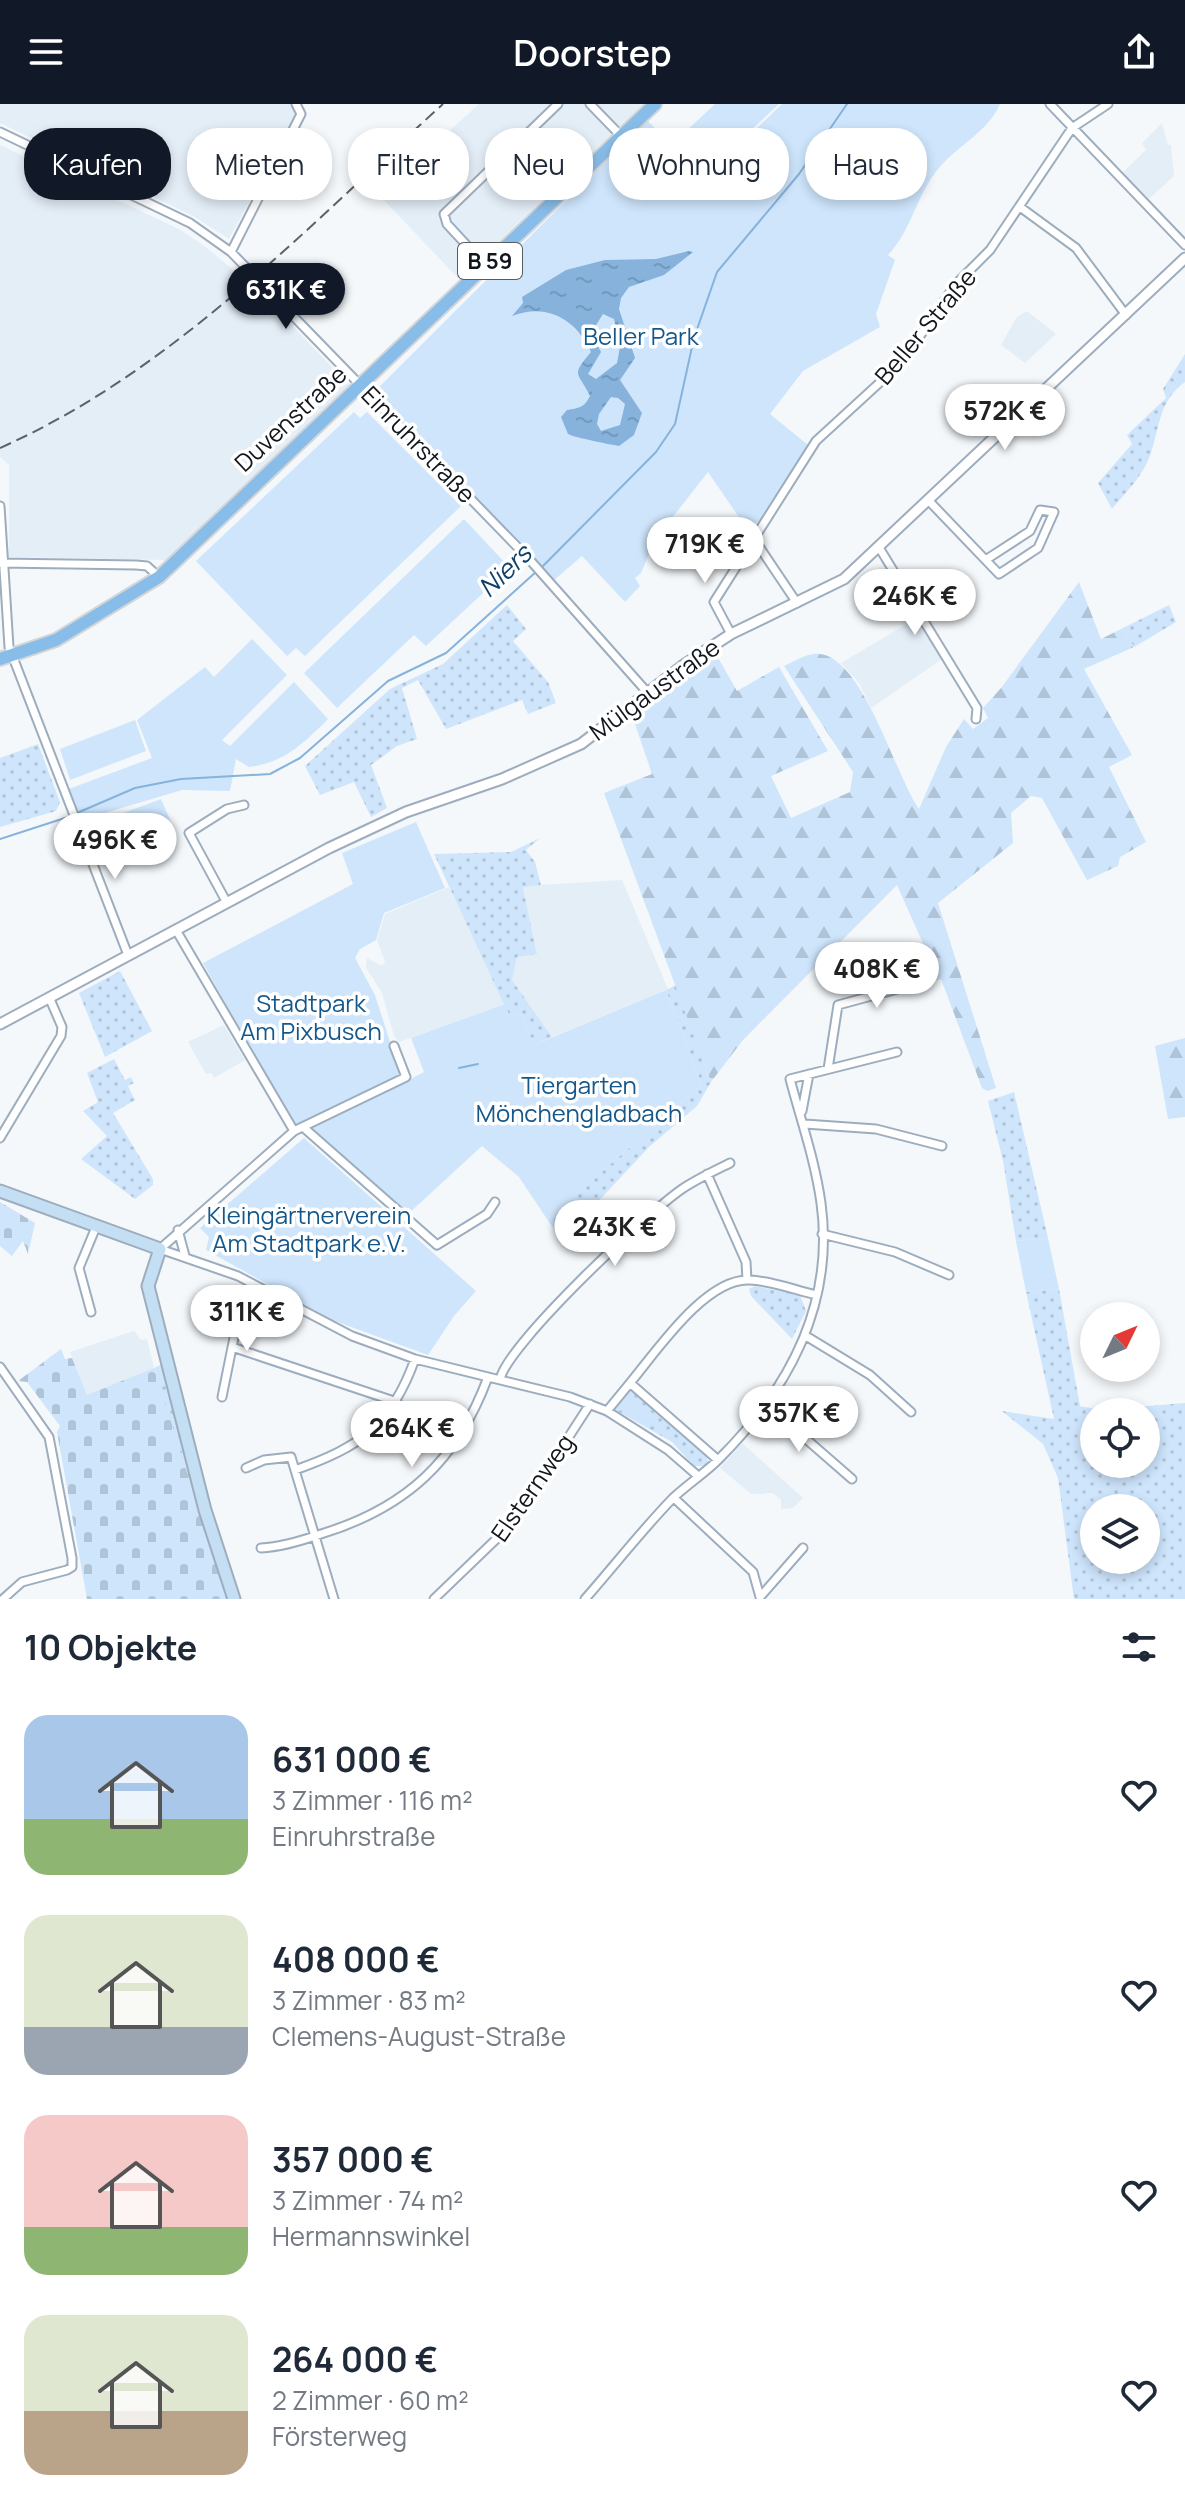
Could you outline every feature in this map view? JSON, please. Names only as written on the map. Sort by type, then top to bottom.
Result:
[{"type":"main road","name":"Duvenstraße","points":[[630,128],[655,104]]},
{"type":"main road","name":"Duvenstraße","points":[[0,659],[14,657],[56,640],[159,577],[609,147]]},
{"type":"main road","points":[[0,1191],[160,1249],[148,1286],[205,1510],[234,1599]]},
{"type":"street","points":[[296,104],[301,114]]},
{"type":"street","points":[[231,252],[301,114],[309,104]]},
{"type":"street","points":[[485,265],[447,224],[444,214],[558,104]]},
{"type":"street","points":[[590,104],[613,128]]},
{"type":"street","points":[[1050,104],[1185,245]]},
{"type":"street","name":"Beller Straße","points":[[731,634],[714,602],[756,542],[816,441],[888,375],[956,284],[976,267],[1072,128],[1108,104]]},
{"type":"street","name":"Einruhrstraße","points":[[0,132],[190,223],[231,252],[532,563],[647,692]]},
{"type":"street","points":[[1020,207],[1076,248],[1126,315]]},
{"type":"street","name":"Mülgaustraße","points":[[0,1024],[394,817],[567,752],[731,634],[844,579],[880,549],[1185,258]]},
{"type":"street","points":[[929,501],[999,574],[1038,548],[1054,512],[1040,510],[1030,531],[987,559]]},
{"type":"street","points":[[0,506],[9,647],[128,955]]},
{"type":"street","points":[[756,542],[797,603]]},
{"type":"street","points":[[880,549],[977,708],[976,719]]},
{"type":"street","points":[[2,563],[136,565],[147,566],[159,577]]},
{"type":"street","points":[[227,903],[189,833],[227,809],[244,805]]},
{"type":"street","points":[[176,930],[294,1131]]},
{"type":"street","points":[[828,1069],[838,1005],[901,988],[911,954]]},
{"type":"street","points":[[0,1138],[61,1036],[62,1027],[49,997]]},
{"type":"street","points":[[394,1046],[406,1077],[294,1131],[160,1249],[238,1276],[352,1336],[415,1359],[500,1379],[607,1411],[668,1450],[698,1476]]},
{"type":"street","points":[[585,1599],[674,1498],[718,1460],[767,1405],[796,1359],[806,1336],[817,1295],[821,1205],[805,1124],[790,1079],[897,1052]]},
{"type":"street","points":[[801,1113],[809,1074]]},
{"type":"street","points":[[805,1124],[876,1129],[942,1146]]},
{"type":"street","points":[[303,1127],[437,1245],[487,1214],[495,1202]]},
{"type":"street","points":[[500,1379],[506,1366],[535,1330],[581,1280],[670,1198],[730,1163]]},
{"type":"street","points":[[707,1174],[746,1262],[747,1280]]},
{"type":"street","points":[[91,1312],[79,1268],[96,1227]]},
{"type":"street","points":[[178,1230],[181,1251],[186,1258]]},
{"type":"street","points":[[822,1234],[895,1252],[949,1275]]},
{"type":"street","points":[[607,1411],[700,1303],[714,1293],[747,1280],[817,1295]]},
{"type":"street","points":[[222,1397],[241,1303]]},
{"type":"street","points":[[806,1336],[870,1375],[911,1412]]},
{"type":"street","points":[[232,1347],[397,1402]]},
{"type":"street","points":[[295,1470],[354,1445],[371,1434],[397,1402],[415,1359]]},
{"type":"street","points":[[0,1367],[49,1437],[72,1567],[22,1582],[3,1599]]},
{"type":"street","points":[[261,1548],[313,1537],[369,1517],[428,1476],[469,1423],[488,1377]]},
{"type":"street","points":[[630,1383],[718,1460]]},
{"type":"street","name":"Elsternweg","points":[[434,1599],[513,1523],[590,1404]]},
{"type":"street","points":[[767,1405],[852,1479]]},
{"type":"street","points":[[246,1468],[285,1455],[291,1457],[334,1599]]},
{"type":"street","points":[[674,1498],[753,1572],[759,1598]]},
{"type":"street","points":[[759,1598],[803,1548]]},
{"type":"shaded area","points":[[0,104],[302,104],[289,128],[187,128],[187,200],[250,200],[229,239],[160,200],[171,200],[171,128],[24,128],[24,135],[0,123]]},
{"type":"shaded area","points":[[479,104],[643,104],[618,128],[609,128],[609,136],[593,152],[593,128],[485,128],[485,200],[542,200],[459,279],[384,200],[469,200],[469,128],[453,128]]},
{"type":"shaded area","points":[[1162,123],[1168,145],[1171,145],[1174,176],[1149,199],[1123,172],[1146,150],[1142,143]]},
{"type":"shaded area","points":[[0,145],[24,156],[24,200],[117,200],[179,229],[207,248],[265,297],[349,385],[167,560],[9,557],[9,465],[0,457]]},
{"type":"shaded area","points":[[1027,311],[1056,334],[1025,363],[1001,345],[1016,318]]},
{"type":"shaded area","points":[[917,618],[942,659],[871,708],[859,683],[841,663]]},
{"type":"shaded area","points":[[622,880],[668,989],[552,1037],[512,980],[517,957],[537,953],[523,886]]},
{"type":"shaded area","points":[[449,887],[505,1004],[399,1042],[394,1036],[382,993],[366,968],[367,958],[382,966],[385,962],[377,940],[385,914]]},
{"type":"shaded area","points":[[224,1025],[245,1060],[214,1078],[211,1073],[206,1074],[188,1042]]},
{"type":"shaded area","points":[[134,1331],[141,1340],[147,1339],[154,1368],[87,1396],[70,1352]]},
{"type":"shaded area","points":[[742,1443],[803,1498],[793,1508],[781,1509],[781,1500],[773,1493],[751,1494],[720,1468]]},
{"type":"green space","points":[[715,104],[779,104],[753,128],[689,128]]},
{"type":"green space","name":"Beller Park","points":[[782,104],[1000,104],[981,130],[946,160],[927,185],[927,128],[805,128],[805,200],[920,200],[903,234],[888,255],[895,260],[876,314],[880,327],[803,371],[770,414],[808,445],[759,521],[747,529],[708,472],[652,547],[641,573],[635,578],[640,586],[625,602],[582,556],[553,581],[373,393],[567,200],[593,200],[593,174],[609,158],[609,200],[789,200],[789,128],[757,128]]},
{"type":"green space","name":"Beller Park","points":[[647,120],[655,128],[639,128]]},
{"type":"green space","points":[[1185,354],[1185,382],[1165,405],[1148,461],[1112,509],[1098,483],[1132,444],[1127,435],[1166,398],[1163,389]]},
{"type":"green space","points":[[354,412],[360,418],[367,412],[461,506],[305,656],[296,648],[287,656],[196,561]]},
{"type":"green space","points":[[464,519],[510,568],[426,646],[414,635],[337,708],[304,673]]},
{"type":"green space","points":[[1079,582],[1101,639],[1123,628],[1134,647],[1084,669],[1132,755],[1109,767],[1146,842],[1120,857],[1118,866],[1087,880],[1042,798],[1031,796],[1011,813],[1013,843],[938,903],[996,1088],[987,1091],[982,1088],[941,979],[934,981],[925,948],[897,885],[743,1040],[711,1082],[604,793],[652,774],[632,715],[717,656],[737,691],[779,667],[828,751],[771,776],[791,818],[850,792],[853,772],[784,666],[813,654],[830,657],[861,691],[919,809],[946,747],[964,719],[973,729],[988,718],[983,708]]},
{"type":"green space","points":[[507,605],[526,629],[513,641],[548,682],[556,703],[528,714],[522,700],[446,729],[418,680],[402,688],[417,739],[397,746],[371,765],[387,808],[371,817],[354,782],[320,795],[305,766],[390,689],[443,664]]},
{"type":"green space","points":[[1169,605],[1176,622],[1134,647],[1123,628]]},
{"type":"green space","points":[[252,639],[287,675],[222,740],[230,746],[294,682],[328,719],[302,744],[273,761],[249,767],[236,759],[230,791],[182,790],[78,821],[66,790],[152,758],[137,720],[205,667],[214,677]]},
{"type":"green space","points":[[135,720],[146,751],[70,780],[60,749]]},
{"type":"green space","points":[[38,744],[60,802],[56,811],[0,827],[0,758]]},
{"type":"green space","points":[[161,799],[174,829],[99,857],[86,827]]},
{"type":"green space","name":"Stadtpark Am Pixbusch","points":[[416,822],[445,888],[384,913],[376,940],[360,949],[355,958],[375,995],[395,1057],[409,1080],[424,1072],[411,1038],[505,1004],[510,1017],[521,1014],[534,1045],[666,990],[702,1085],[547,1219],[519,1177],[482,1146],[407,1215],[311,1130],[296,1131],[203,963],[353,884],[342,853]]},
{"type":"green space","points":[[540,838],[526,850],[535,862],[541,885],[523,887],[537,954],[517,957],[512,980],[552,1037],[534,1045],[521,1014],[510,1017],[434,854],[511,852]]},
{"type":"green space","points":[[120,971],[152,1031],[105,1057],[79,993]]},
{"type":"green space","points":[[676,985],[711,1082],[697,1106],[649,1147],[562,1240],[547,1219],[702,1085],[666,990]]},
{"type":"green space","points":[[1185,1038],[1185,1117],[1168,1119],[1155,1046]]},
{"type":"green space","points":[[114,1059],[125,1080],[131,1077],[134,1083],[128,1086],[135,1100],[113,1113],[153,1179],[153,1185],[135,1199],[81,1159],[107,1136],[83,1111],[98,1102],[87,1073]]},
{"type":"green space","points":[[1014,1092],[1048,1238],[1016,1241],[1003,1161],[988,1101]]},
{"type":"green space","name":"Kleingärtnerverein Am Stadtpark e.V.","points":[[304,1138],[476,1291],[454,1316],[428,1355],[332,1320],[206,1250],[209,1237],[200,1228]]},
{"type":"green space","points":[[0,1202],[35,1223],[28,1254],[23,1241],[12,1256],[0,1246]]},
{"type":"green space","points":[[1048,1238],[1059,1289],[1026,1292],[1016,1241]]},
{"type":"green space","points":[[755,1286],[800,1295],[806,1311],[792,1339],[751,1296],[749,1289]]},
{"type":"green space","points":[[1059,1289],[1080,1406],[1080,1478],[1160,1478],[1160,1405],[1185,1403],[1185,1599],[1074,1599],[1058,1478],[1043,1444],[1002,1411],[1054,1419],[1026,1292]]},
{"type":"green space","points":[[61,1349],[65,1359],[72,1358],[87,1395],[154,1368],[227,1599],[87,1599],[57,1432],[60,1426],[27,1382],[18,1381]]},
{"type":"green space","points":[[162,1364],[228,1599],[200,1521],[154,1368]]},
{"type":"green space","points":[[630,1390],[705,1453],[708,1461],[705,1466],[694,1466],[672,1442],[614,1409]]},
{"type":"green space","points":[[631,1394],[658,1418],[651,1427],[619,1407]]},
{"type":"water","points":[[693,252],[664,275],[629,287],[621,298],[619,309],[635,358],[620,380],[642,413],[634,435],[619,446],[568,434],[561,417],[567,410],[583,405],[590,396],[578,370],[591,352],[578,331],[559,317],[537,311],[512,316],[523,303],[522,297],[566,270],[605,260],[656,259]],"holes":[[[603,314],[614,319],[620,347],[617,363],[596,379],[588,374],[601,352],[591,333]],[[611,397],[625,404],[620,425],[601,431],[597,424],[599,414]]]},
{"type":"waterway","name":"Niers","points":[[542,567],[656,452],[675,424],[694,338],[717,272],[799,174],[847,104]]},
{"type":"waterway","name":"Niers","points":[[77,813],[135,788],[181,779],[270,774],[300,758],[388,681],[446,653],[537,571]]},
{"type":"waterway","name":"Niers","points":[[0,839],[71,816]]},
{"type":"waterway","points":[[459,1068],[478,1064]]},
{"type":"railway","points":[[0,448],[63,416],[123,379],[180,338],[288,247],[443,104]]},
{"type":"park label","name":"Tiergarten Mönchengladbach","points":[[579,1100]]}]
